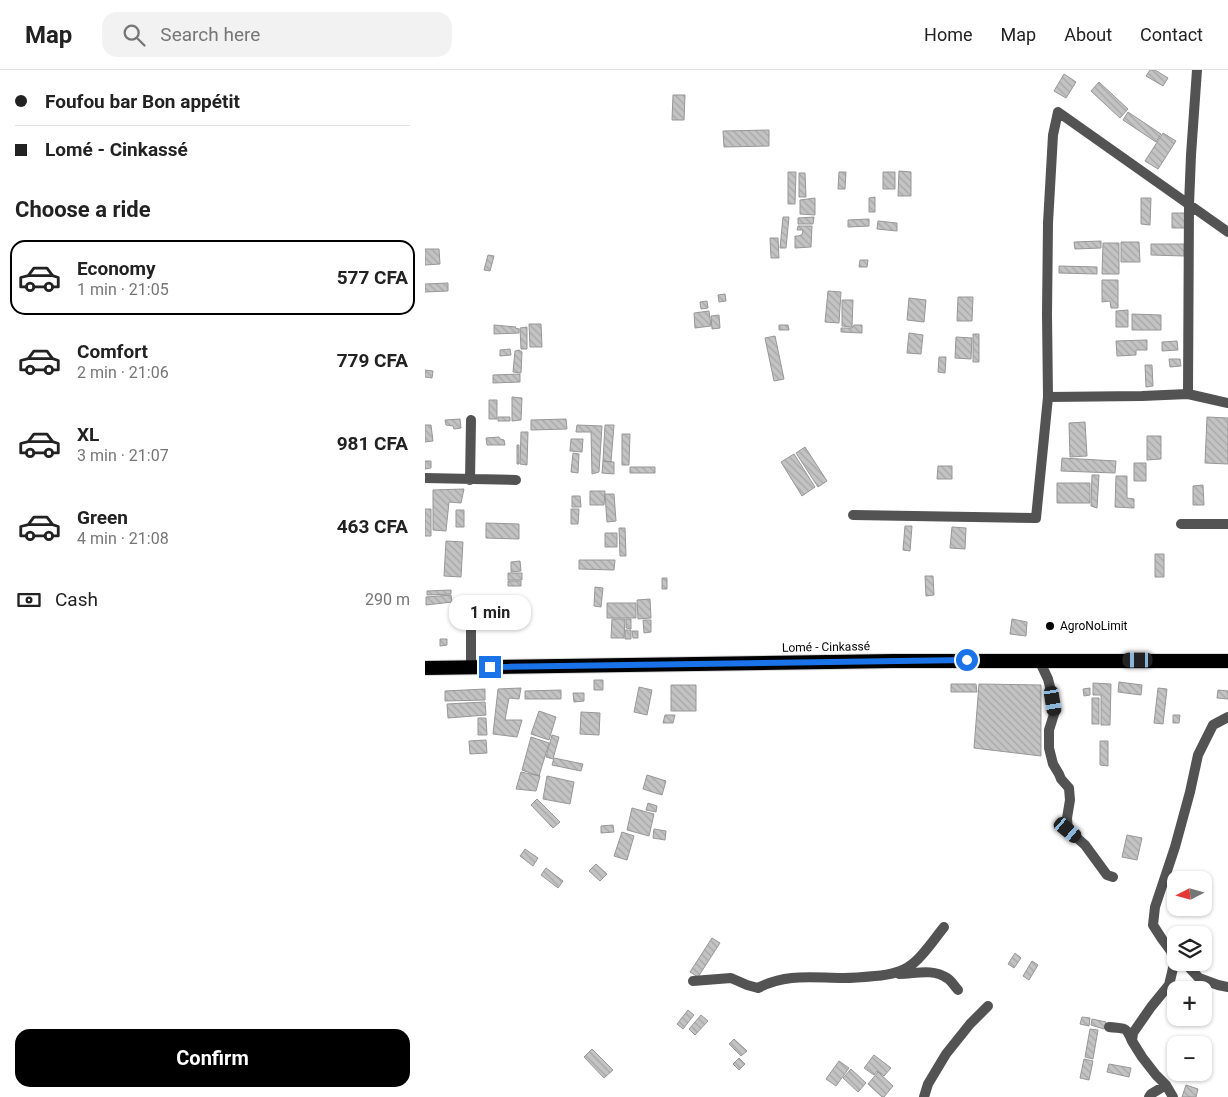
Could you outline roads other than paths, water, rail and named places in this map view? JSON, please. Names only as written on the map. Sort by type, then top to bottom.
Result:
[{"type":"highway","name":"Lomé - Cinkassé","points":[[425,668],[894,661],[1228,661]]},
{"type":"street","points":[[1188,394],[1189,205],[1197,70]]},
{"type":"street","points":[[853,515],[1036,518],[1048,397],[1049,223],[1053,135],[1058,112],[1228,232]]},
{"type":"street","points":[[1048,397],[1188,394],[1228,403]]},
{"type":"street","points":[[470,480],[471,420]]},
{"type":"street","points":[[425,478],[516,480]]},
{"type":"street","points":[[1181,524],[1228,524]]},
{"type":"street","points":[[471,623],[471,667]]},
{"type":"street","points":[[1039,660],[1050,685],[1055,711],[1049,730],[1049,748],[1053,764],[1061,779],[1069,788],[1068,830],[1085,846],[1107,875],[1113,877]]},
{"type":"street","points":[[1167,945],[1153,925],[1155,907],[1175,847],[1198,755],[1213,725],[1228,717]]},
{"type":"street","points":[[891,974],[914,964],[944,928]]},
{"type":"street","points":[[1132,1041],[1133,1033],[1169,985],[1173,971]]},
{"type":"street","points":[[1192,971],[1199,978],[1228,987]]},
{"type":"street","points":[[693,981],[731,978],[758,988],[770,982],[808,976],[863,978],[922,972],[936,973],[947,978],[958,990]]},
{"type":"street","points":[[924,1097],[928,1084],[946,1054],[970,1024],[988,1006]]},
{"type":"street","points":[[1109,1027],[1123,1027],[1142,1020]]},
{"type":"street","points":[[1123,1027],[1128,1031],[1142,1058],[1166,1085],[1173,1097]]},
{"type":"street","points":[[1149,1097],[1166,1085]]},
{"type":"place","name":"AgroNoLimit","points":[[1050,626]]}]
